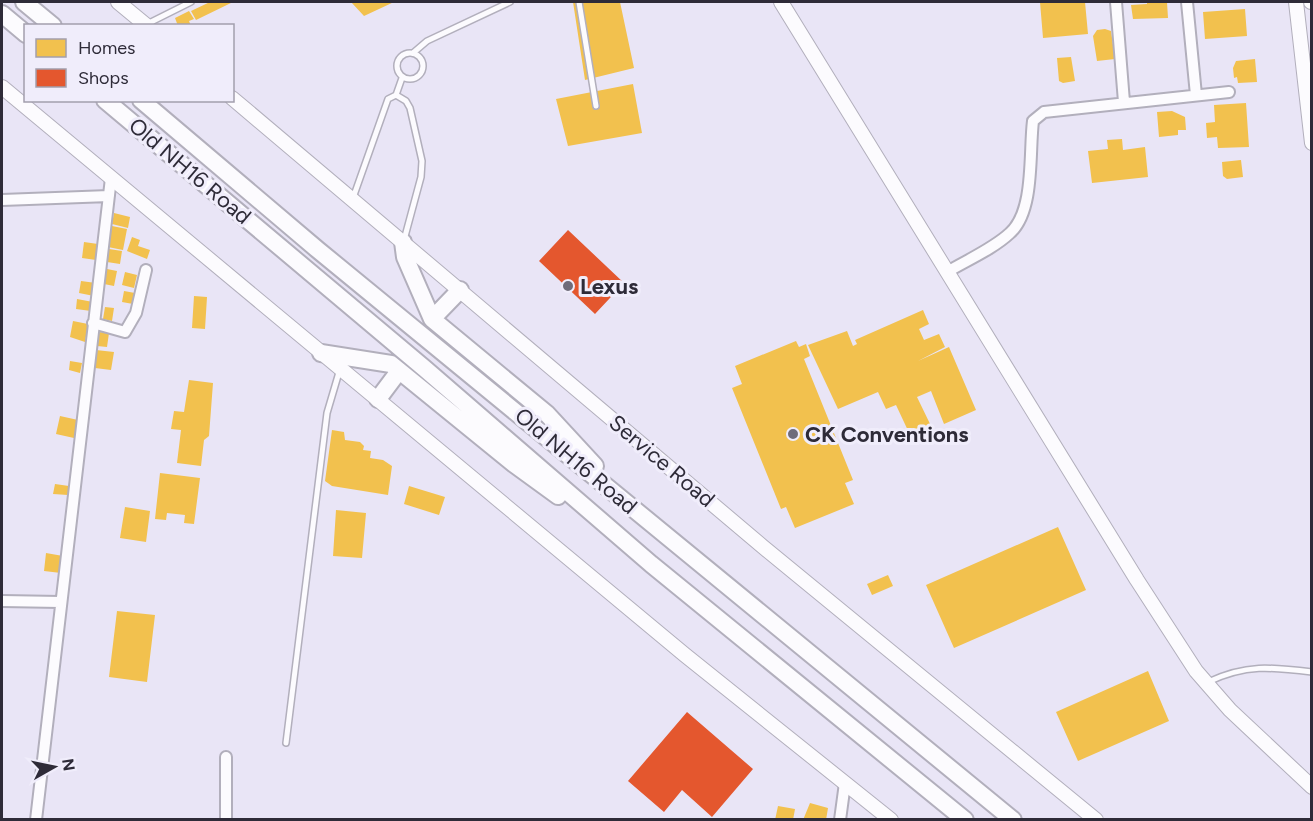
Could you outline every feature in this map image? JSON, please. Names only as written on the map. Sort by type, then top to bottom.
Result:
[{"type":"main road","points":[[24,2],[51,24]]},
{"type":"main road","points":[[2,14],[24,32]]},
{"type":"main road","name":"Old NH16 Road","points":[[107,102],[415,360],[651,564],[964,819]]},
{"type":"main road","name":"Old NH16 Road","points":[[143,102],[309,243],[1012,819]]},
{"type":"main road","points":[[403,242],[405,257],[432,319],[547,414],[644,518]]},
{"type":"main road","points":[[432,319],[460,290]]},
{"type":"main road","points":[[321,353],[391,364],[514,464],[651,564]]},
{"type":"main road","points":[[378,399],[399,371]]},
{"type":"street","points":[[118,2],[145,24]]},
{"type":"street","points":[[781,2],[1137,580],[1206,683],[1230,710],[1311,787]]},
{"type":"street","points":[[1116,2],[1124,102]]},
{"type":"street","points":[[1187,2],[1196,95]]},
{"type":"street","points":[[1296,2],[1311,143]]},
{"type":"street","points":[[2,87],[685,655],[891,819]]},
{"type":"street","points":[[947,272],[1011,232],[1021,217],[1028,195],[1033,122],[1044,112],[1229,92]]},
{"type":"street","name":"Service Road","points":[[234,100],[762,546],[1096,819]]},
{"type":"street","points":[[36,819],[111,178]]},
{"type":"street","points":[[2,200],[109,196]]},
{"type":"street","points":[[93,323],[125,332],[136,313],[146,270]]},
{"type":"street","points":[[2,601],[60,602]]},
{"type":"street","points":[[226,757],[226,819]]},
{"type":"street","points":[[840,819],[845,783]]},
{"type":"lane","points":[[148,24],[191,2]]},
{"type":"lane","points":[[353,199],[388,99],[396,95],[402,78],[397,66],[402,55],[413,52],[427,41],[510,2]]},
{"type":"lane","points":[[579,2],[596,106]]},
{"type":"lane","points":[[402,78],[415,78],[423,71],[422,59],[413,52]]},
{"type":"lane","points":[[396,95],[406,101],[410,108],[422,161],[421,177],[403,242]]},
{"type":"lane","points":[[286,743],[327,413],[340,369]]},
{"type":"lane","points":[[1206,683],[1231,671],[1251,667],[1311,672]]},
{"type":"building: Homes","points":[[210,2],[233,2],[196,20],[191,11]]},
{"type":"building: Homes","points":[[351,2],[394,2],[364,16]]},
{"type":"building: Homes","points":[[573,2],[620,2],[634,68],[585,80]]},
{"type":"building: Homes","points":[[1040,2],[1085,2],[1088,34],[1043,38]]},
{"type":"building: Homes","points":[[1147,2],[1167,2],[1168,18],[1133,19],[1131,5],[1147,4]]},
{"type":"building: Homes","points":[[1245,9],[1247,36],[1205,39],[1203,12]]},
{"type":"building: Homes","points":[[189,11],[194,19],[189,21],[190,24],[177,24],[175,18]]},
{"type":"building: Homes","points":[[1097,30],[1111,31],[1115,59],[1097,61],[1093,36]]},
{"type":"building: Homes","points":[[1071,57],[1075,81],[1063,83],[1059,81],[1057,58]]},
{"type":"building: Homes","points":[[1255,59],[1257,82],[1238,83],[1237,77],[1234,78],[1233,68],[1236,61]]},
{"type":"building: Homes","points":[[633,84],[642,133],[568,146],[556,99]]},
{"type":"building: Homes","points":[[1246,103],[1249,147],[1218,148],[1217,137],[1207,138],[1206,123],[1215,122],[1214,105]]},
{"type":"building: Homes","points":[[1172,111],[1185,117],[1186,130],[1178,130],[1178,135],[1159,137],[1157,112]]},
{"type":"building: Homes","points":[[1122,139],[1123,150],[1145,147],[1148,177],[1092,183],[1088,151],[1108,149],[1107,140]]},
{"type":"building: Homes","points":[[1241,160],[1243,177],[1227,179],[1223,176],[1222,162]]},
{"type":"building: Homes","points":[[114,213],[130,217],[128,228],[112,224]]},
{"type":"building: Homes","points":[[112,226],[127,229],[123,250],[108,247]]},
{"type":"building: Homes","points":[[132,237],[140,240],[138,246],[150,250],[147,259],[127,251]]},
{"type":"building: Homes","points":[[84,242],[98,244],[96,260],[82,258]]},
{"type":"building: Homes","points":[[109,249],[122,251],[120,264],[107,262]]},
{"type":"building: Homes","points":[[107,269],[117,271],[114,286],[104,284]]},
{"type":"building: Homes","points":[[125,272],[137,275],[134,288],[122,285]]},
{"type":"building: Homes","points":[[81,281],[96,283],[94,296],[79,293]]},
{"type":"building: Homes","points":[[124,291],[135,293],[133,304],[122,302]]},
{"type":"building: Homes","points":[[194,296],[207,297],[205,329],[192,328]]},
{"type":"building: Homes","points":[[77,299],[93,302],[91,311],[76,309]]},
{"type":"building: Homes","points":[[105,307],[114,308],[112,321],[103,319]]},
{"type":"building: Homes","points":[[923,310],[929,324],[919,329],[924,340],[939,334],[945,347],[918,361],[949,347],[976,410],[944,424],[931,391],[917,397],[932,428],[911,437],[896,405],[886,409],[878,392],[838,409],[808,345],[847,331],[853,346],[857,344],[855,340]]},
{"type":"building: Homes","points":[[73,321],[88,324],[85,342],[70,337]]},
{"type":"building: Homes","points":[[99,332],[109,333],[107,347],[97,346]]},
{"type":"building: Homes","name":"CK Conventions","points":[[796,341],[799,347],[806,344],[810,356],[804,359],[853,480],[845,483],[854,504],[795,528],[786,507],[781,509],[732,388],[742,384],[735,366]]},
{"type":"building: Homes","points":[[96,350],[114,352],[111,370],[95,368]]},
{"type":"building: Homes","points":[[70,361],[82,363],[80,373],[69,370]]},
{"type":"building: Homes","points":[[189,380],[213,383],[209,436],[204,440],[201,466],[177,463],[181,430],[171,429],[174,411],[184,412]]},
{"type":"building: Homes","points":[[60,416],[78,420],[74,438],[56,434]]},
{"type":"building: Homes","points":[[332,430],[344,432],[345,440],[360,442],[364,446],[363,450],[371,451],[370,458],[383,460],[392,466],[388,495],[332,486],[325,481]]},
{"type":"building: Homes","points":[[160,473],[200,478],[194,524],[184,523],[185,515],[167,513],[166,520],[155,519]]},
{"type":"building: Homes","points":[[55,484],[69,486],[68,495],[53,494]]},
{"type":"building: Homes","points":[[409,486],[445,497],[439,515],[404,504]]},
{"type":"building: Homes","points":[[125,507],[150,511],[146,542],[120,538]]},
{"type":"building: Homes","points":[[336,510],[366,513],[362,558],[333,556]]},
{"type":"building: Homes","points":[[1058,527],[1086,590],[954,648],[926,585]]},
{"type":"building: Homes","points":[[46,553],[63,556],[61,573],[44,571]]},
{"type":"building: Homes","points":[[888,575],[893,586],[872,595],[867,584]]},
{"type":"building: Homes","points":[[117,611],[155,615],[147,682],[109,677]]},
{"type":"building: Homes","points":[[1148,671],[1169,721],[1078,761],[1056,712]]},
{"type":"building: Homes","points":[[810,803],[828,808],[826,820],[803,820]]},
{"type":"building: Homes","points":[[778,806],[795,809],[793,820],[775,820]]},
{"type":"building: Shops","points":[[568,230],[624,283],[595,314],[539,261]]},
{"type":"building: Shops","points":[[687,712],[753,769],[712,817],[682,790],[664,812],[628,781]]},
{"type":"place","name":"Lexus","points":[[568,286]]},
{"type":"place","name":"CK Conventions","points":[[793,434]]}]
